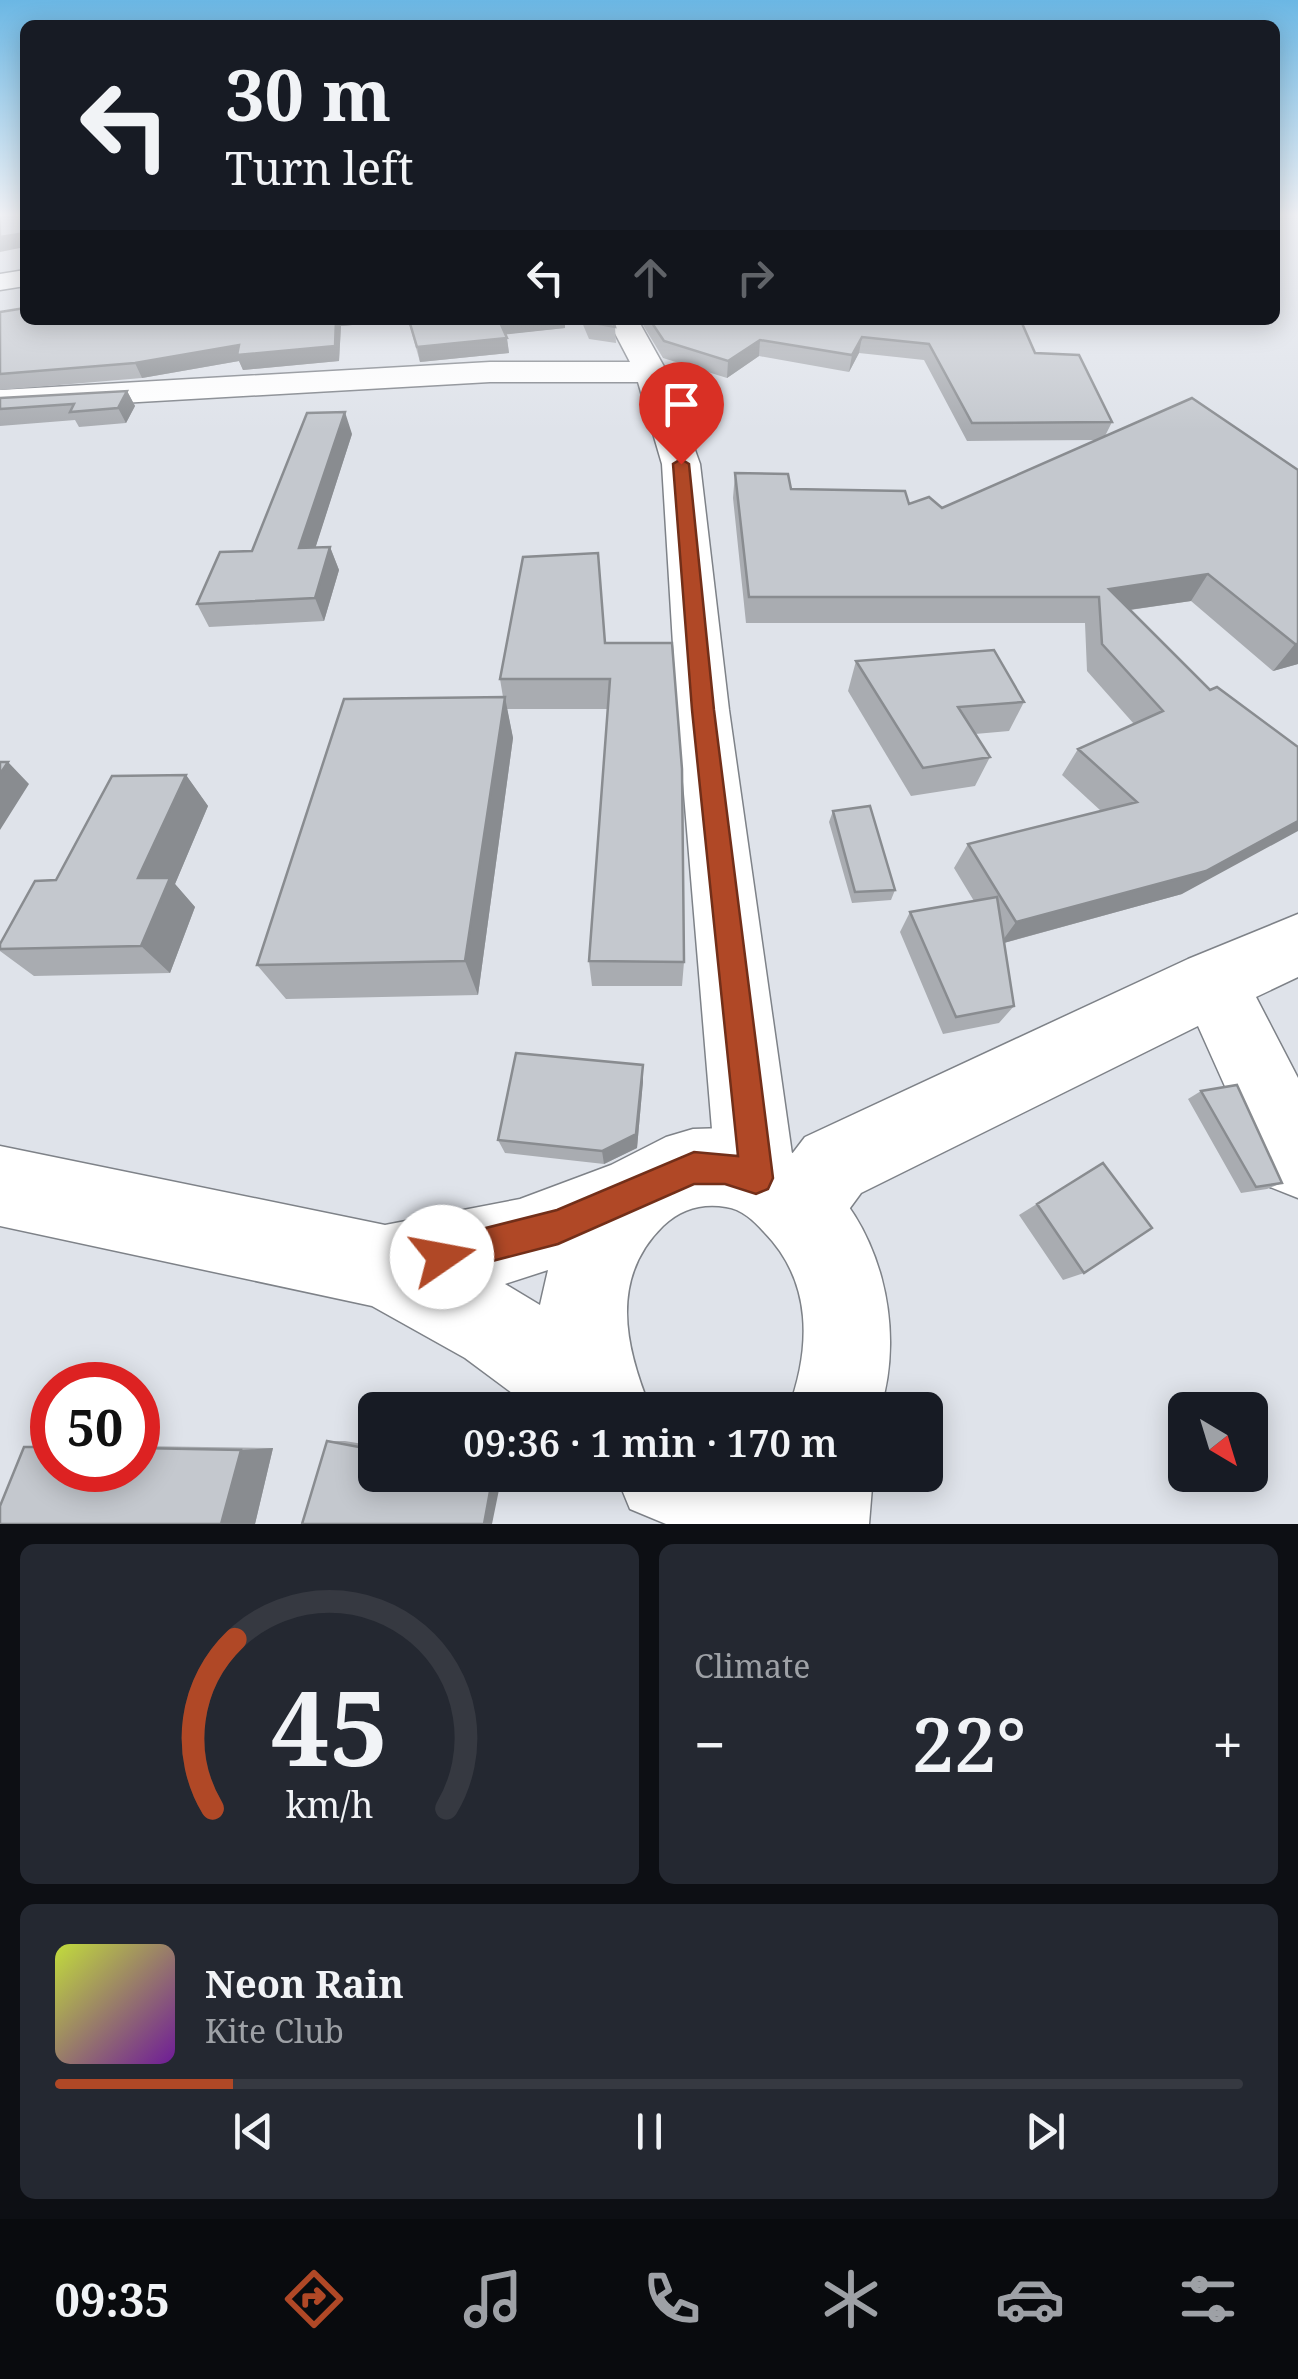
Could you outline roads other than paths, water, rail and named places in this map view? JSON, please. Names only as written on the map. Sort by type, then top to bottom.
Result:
[{"type":"street","points":[[626,325],[651,372],[681,464],[703,710],[778,1193]]},
{"type":"street","points":[[0,400],[490,372],[651,372]]},
{"type":"street","points":[[778,1193],[1298,944]]},
{"type":"street","points":[[1212,982],[1298,1159]]},
{"type":"street","points":[[385,1268],[520,1240],[636,1196],[664,1178],[694,1168],[725,1168],[778,1193],[830,1253],[844,1291],[850,1332],[846,1376],[840,1392]]},
{"type":"street","points":[[0,1186],[385,1268],[496,1327],[583,1392]]},
{"type":"street","points":[[597,1392],[583,1334],[586,1292],[595,1254],[613,1220],[636,1196]]},
{"type":"street","points":[[673,1492],[694,1524]]},
{"type":"street","points":[[819,1524],[823,1492]]}]
